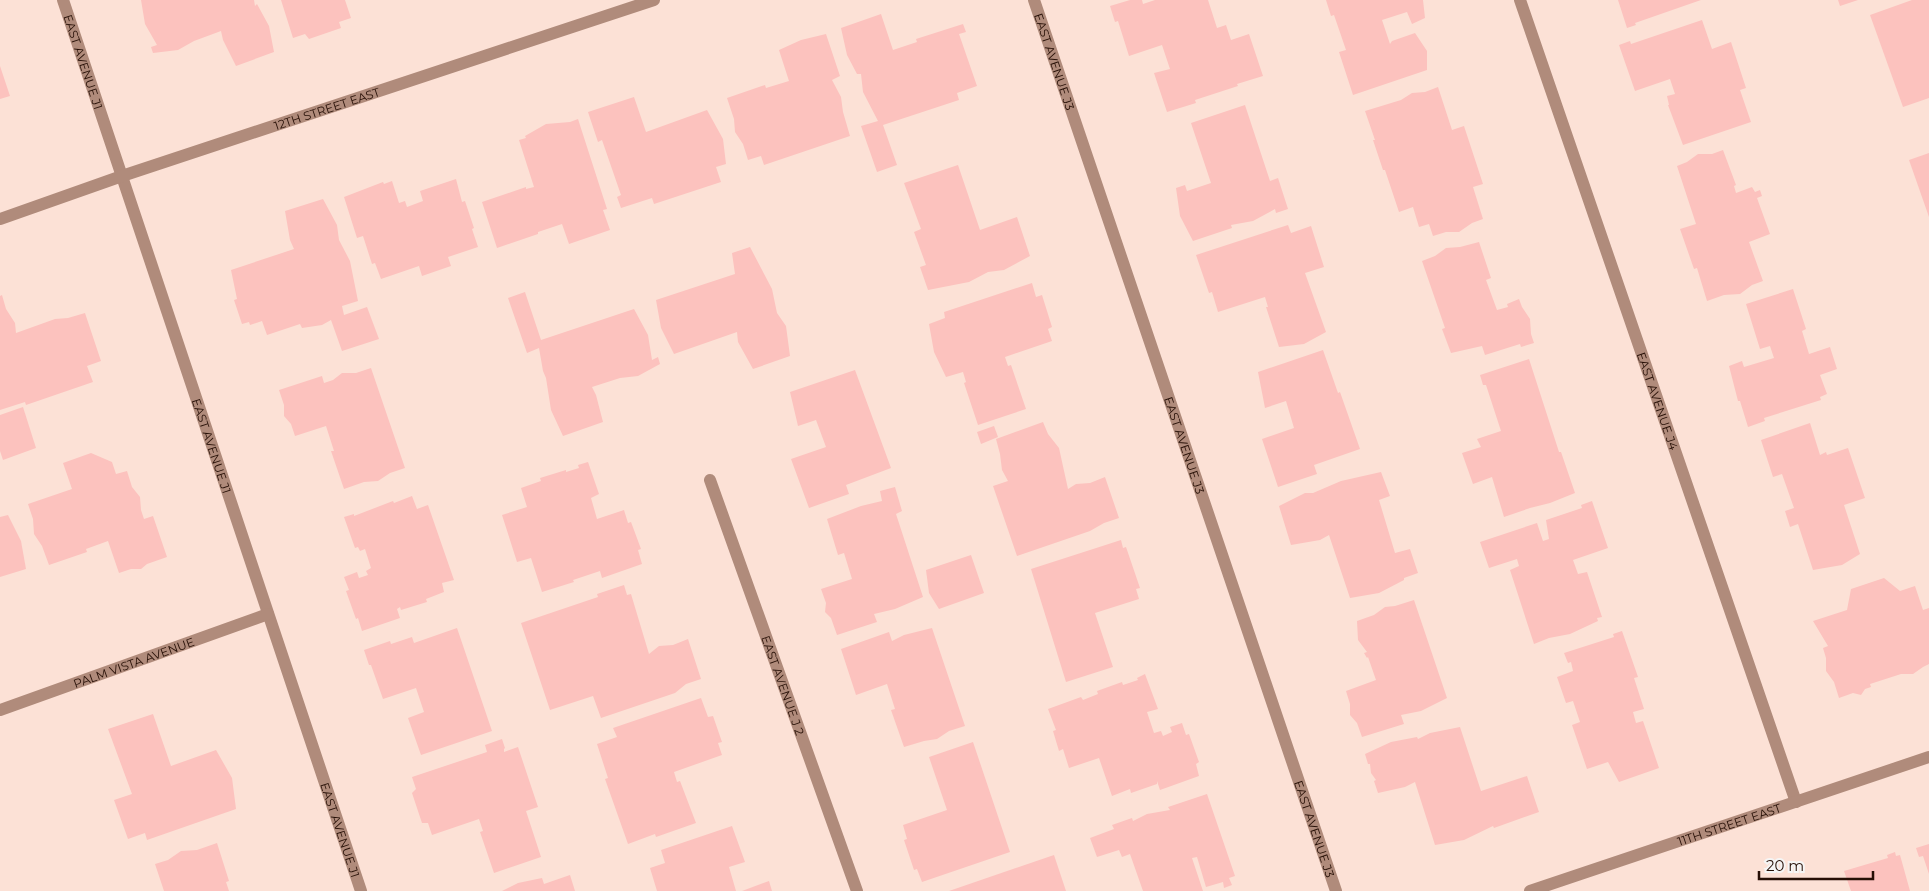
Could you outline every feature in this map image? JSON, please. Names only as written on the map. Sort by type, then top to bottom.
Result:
[{"type":"street","name":"EAST AVENUE J1","points":[[63,0],[361,891]]},
{"type":"street","name":"12TH STREET EAST","points":[[0,219],[122,176],[654,0]]},
{"type":"street","name":"EAST AVENUE J3","points":[[1034,0],[1336,891]]},
{"type":"street","name":"EAST AVENUE J4","points":[[1520,0],[1796,802]]},
{"type":"street","name":"EAST AVENUE J 2","points":[[710,480],[857,891]]},
{"type":"street","name":"PALM VISTA AVENUE","points":[[0,710],[268,614]]},
{"type":"street","name":"11TH STREET EAST","points":[[1530,891],[1929,757]]},
{"type":"building","points":[[141,0],[254,0],[255,6],[257,4],[269,26],[274,52],[236,66],[223,40],[221,31],[194,41],[178,50],[153,53],[151,47],[157,45],[145,24]]},
{"type":"building","points":[[281,0],[345,0],[351,18],[339,22],[341,28],[309,39],[305,34],[293,38]]},
{"type":"building","points":[[1130,0],[1142,0],[1143,4],[1155,0],[1208,0],[1217,28],[1226,25],[1231,40],[1249,34],[1263,76],[1195,100],[1196,103],[1167,112],[1154,73],[1170,69],[1162,45],[1129,56],[1118,21],[1115,22],[1110,6]]},
{"type":"building","points":[[1326,0],[1423,0],[1425,18],[1412,24],[1407,12],[1382,20],[1390,44],[1392,41],[1415,33],[1427,51],[1427,70],[1353,95],[1339,52],[1346,50],[1334,15],[1331,16]]},
{"type":"building","points":[[1618,0],[1701,0],[1635,23],[1636,25],[1627,28]]},
{"type":"building","points":[[1838,0],[1858,0],[1840,6]]},
{"type":"building","points":[[1912,0],[1929,0],[1929,98],[1903,107],[1870,15]]},
{"type":"building","points":[[881,14],[893,50],[917,42],[916,39],[963,24],[966,32],[959,34],[977,86],[957,93],[959,100],[883,125],[897,165],[877,172],[861,126],[878,121],[863,92],[861,74],[857,74],[847,55],[841,28]]},
{"type":"building","points":[[1702,20],[1712,49],[1731,42],[1746,88],[1740,90],[1751,122],[1683,145],[1668,105],[1667,96],[1675,94],[1670,79],[1635,91],[1619,45],[1630,41],[1631,44]]},
{"type":"building","points":[[826,34],[840,76],[832,80],[841,97],[850,136],[764,165],[761,156],[748,160],[743,144],[735,132],[734,119],[727,98],[765,85],[766,88],[789,81],[779,50],[801,40]]},
{"type":"building","points":[[0,66],[10,96],[0,99]]},
{"type":"building","points":[[1438,87],[1452,130],[1464,126],[1483,184],[1473,187],[1483,219],[1472,223],[1459,232],[1446,232],[1433,236],[1429,224],[1419,227],[1413,207],[1399,212],[1385,170],[1383,170],[1365,111],[1401,100],[1412,93],[1425,92]]},
{"type":"building","points":[[634,97],[646,132],[707,110],[723,139],[726,164],[716,167],[721,182],[654,204],[652,198],[621,208],[617,197],[621,195],[602,140],[598,142],[588,112]]},
{"type":"building","points":[[1245,105],[1270,181],[1278,178],[1288,209],[1276,213],[1275,209],[1253,221],[1231,225],[1232,228],[1193,241],[1180,216],[1176,188],[1185,185],[1187,191],[1211,183],[1191,123]]},
{"type":"building","points":[[578,119],[607,209],[603,210],[610,230],[569,244],[562,224],[497,248],[482,202],[526,187],[526,189],[534,187],[519,140],[526,138],[525,136],[546,124],[570,122]]},
{"type":"building","points":[[1723,150],[1736,185],[1734,186],[1736,193],[1752,187],[1755,192],[1760,190],[1762,196],[1757,198],[1770,234],[1749,242],[1763,281],[1752,285],[1740,294],[1724,295],[1707,301],[1697,268],[1694,269],[1680,229],[1696,224],[1677,166],[1698,154],[1712,154]]},
{"type":"building","points":[[1929,153],[1929,217],[1909,160]]},
{"type":"building","points":[[958,165],[980,230],[1017,217],[1030,256],[1004,270],[988,272],[969,282],[928,290],[920,267],[926,265],[914,232],[921,229],[904,183]]},
{"type":"building","points":[[456,179],[462,202],[465,201],[474,228],[472,229],[478,247],[448,257],[451,266],[422,276],[419,266],[381,279],[375,263],[372,264],[363,236],[357,238],[344,197],[383,182],[384,184],[392,181],[399,203],[405,201],[407,207],[423,201],[420,191]]},
{"type":"building","points":[[323,199],[337,225],[339,240],[350,261],[358,301],[342,306],[344,315],[367,307],[379,339],[342,351],[331,320],[322,325],[302,328],[300,324],[267,335],[262,321],[250,325],[249,322],[242,324],[234,300],[237,299],[231,270],[294,249],[290,240],[285,211]]},
{"type":"building","points":[[1288,225],[1291,233],[1311,226],[1324,267],[1305,273],[1326,332],[1304,344],[1279,347],[1266,307],[1268,307],[1265,297],[1218,312],[1212,292],[1209,293],[1196,255]]},
{"type":"building","points":[[1479,242],[1491,278],[1486,280],[1497,310],[1508,307],[1507,304],[1519,299],[1530,319],[1534,343],[1521,347],[1520,344],[1485,355],[1482,346],[1451,353],[1442,329],[1445,328],[1422,261],[1435,256],[1446,248],[1460,247]]},
{"type":"building","points":[[750,247],[772,289],[777,313],[786,326],[790,356],[753,369],[738,342],[737,332],[674,354],[661,328],[656,300],[735,274],[732,253]]},
{"type":"building","points":[[1032,283],[1036,297],[1042,295],[1052,327],[1048,329],[1052,341],[1005,357],[1008,366],[1011,365],[1026,409],[978,425],[964,383],[966,382],[963,372],[946,377],[934,352],[929,324],[945,318],[944,312]]},
{"type":"building","points":[[1793,289],[1806,329],[1802,331],[1809,354],[1830,347],[1837,369],[1820,375],[1827,394],[1820,397],[1821,400],[1764,418],[1765,421],[1748,427],[1740,401],[1738,401],[1729,366],[1742,361],[1744,367],[1774,358],[1770,346],[1760,349],[1746,304]]},
{"type":"building","points":[[525,292],[541,340],[634,309],[648,335],[652,360],[658,357],[660,364],[638,376],[620,378],[592,387],[603,422],[563,436],[551,410],[539,348],[527,353],[508,298]]},
{"type":"building","points":[[2,295],[6,309],[15,323],[16,333],[55,319],[68,318],[85,313],[101,361],[87,366],[93,382],[26,405],[25,402],[0,410],[0,296]]},
{"type":"building","points":[[1323,350],[1360,449],[1314,465],[1317,474],[1278,487],[1262,439],[1294,428],[1286,401],[1265,408],[1258,372]]},
{"type":"building","points":[[1529,359],[1559,452],[1561,452],[1575,493],[1504,517],[1492,477],[1473,484],[1462,453],[1481,447],[1477,439],[1501,431],[1486,385],[1483,385],[1480,375]]},
{"type":"building","points":[[371,368],[405,468],[390,473],[378,481],[364,482],[344,489],[331,451],[334,451],[326,426],[295,436],[291,424],[284,416],[284,405],[279,390],[322,376],[324,383],[333,380],[342,373],[356,373]]},
{"type":"building","points":[[855,370],[891,468],[846,485],[849,494],[809,508],[791,459],[826,447],[816,420],[798,426],[790,392]]},
{"type":"building","points":[[23,407],[36,448],[3,460],[0,451],[0,415]]},
{"type":"building","points":[[1043,422],[1048,434],[1059,448],[1068,489],[1076,484],[1090,483],[1105,477],[1119,518],[1104,523],[1090,531],[1017,556],[993,486],[1008,481],[1002,470],[996,439]]},
{"type":"building","points":[[1810,423],[1820,455],[1826,452],[1827,455],[1848,448],[1865,498],[1844,505],[1860,554],[1842,565],[1813,570],[1798,524],[1790,527],[1785,511],[1794,508],[1782,474],[1773,477],[1761,440]]},
{"type":"building","points":[[994,426],[998,437],[981,444],[977,432]]},
{"type":"building","points":[[91,453],[112,462],[116,474],[127,471],[132,487],[140,497],[144,519],[153,516],[167,557],[147,564],[141,569],[131,569],[119,573],[108,541],[86,549],[87,552],[49,565],[42,546],[34,534],[33,519],[28,504],[72,489],[63,463]]},
{"type":"building","points":[[588,462],[599,494],[591,498],[597,519],[624,510],[628,523],[631,522],[641,549],[638,550],[642,564],[602,578],[600,571],[542,592],[531,558],[517,562],[502,515],[527,507],[521,488],[541,481],[540,478],[579,468],[578,465]]},
{"type":"building","points":[[1381,472],[1390,496],[1379,500],[1395,553],[1410,549],[1418,573],[1404,578],[1404,580],[1379,593],[1350,598],[1329,535],[1320,540],[1291,545],[1279,506],[1305,493],[1313,493],[1341,481]]},
{"type":"building","points":[[895,487],[902,511],[896,514],[923,597],[895,609],[874,614],[877,622],[837,635],[831,618],[825,612],[826,603],[821,589],[852,579],[844,553],[838,555],[827,519],[861,506],[882,501],[880,491]]},
{"type":"building","points":[[412,496],[417,509],[428,505],[454,580],[442,583],[444,592],[426,599],[427,602],[401,610],[400,607],[397,609],[400,618],[362,631],[346,591],[349,590],[344,577],[357,572],[359,578],[368,575],[366,571],[371,568],[365,549],[360,551],[358,547],[355,548],[344,517],[354,514],[354,516]]},
{"type":"building","points":[[1592,501],[1608,548],[1573,560],[1578,574],[1587,572],[1602,617],[1597,618],[1598,621],[1570,634],[1549,638],[1534,644],[1510,570],[1519,566],[1517,559],[1489,568],[1480,542],[1537,523],[1543,541],[1549,539],[1546,520],[1582,508],[1581,505]]},
{"type":"building","points":[[8,515],[21,541],[26,569],[0,577],[0,517]]},
{"type":"building","points":[[1121,540],[1123,548],[1126,547],[1140,588],[1136,589],[1139,599],[1095,613],[1113,667],[1066,682],[1031,569]]},
{"type":"building","points":[[971,555],[984,593],[939,609],[929,593],[926,570]]},
{"type":"building","points":[[1884,578],[1900,591],[1915,586],[1923,610],[1929,608],[1929,664],[1913,674],[1901,674],[1870,684],[1871,687],[1865,689],[1861,695],[1853,693],[1839,698],[1834,682],[1826,671],[1826,658],[1823,648],[1828,646],[1813,621],[1847,610],[1851,589]]},
{"type":"building","points":[[624,585],[627,595],[631,594],[649,654],[659,646],[673,645],[688,639],[701,679],[686,684],[675,693],[601,718],[593,696],[550,710],[521,623],[598,597],[597,594]]},
{"type":"building","points":[[1414,600],[1447,698],[1421,711],[1401,715],[1404,724],[1362,737],[1357,723],[1350,715],[1350,704],[1346,691],[1376,680],[1368,657],[1364,653],[1367,652],[1358,640],[1357,621],[1374,615],[1385,607]]},
{"type":"building","points":[[457,628],[492,731],[421,755],[408,718],[424,712],[416,688],[383,699],[364,650],[390,641],[391,644],[412,637],[414,643]]},
{"type":"building","points":[[932,628],[965,726],[949,731],[937,739],[904,747],[891,710],[895,709],[887,684],[856,695],[841,649],[889,632],[892,641],[904,635]]},
{"type":"building","points":[[1622,631],[1638,677],[1634,678],[1644,709],[1633,712],[1636,723],[1643,721],[1659,768],[1619,782],[1608,762],[1587,769],[1572,725],[1580,722],[1573,701],[1566,703],[1557,677],[1573,671],[1571,662],[1568,663],[1564,653],[1614,637],[1613,634]]},
{"type":"building","points":[[1145,674],[1158,709],[1147,712],[1154,733],[1161,731],[1163,736],[1172,732],[1170,727],[1182,723],[1186,735],[1189,734],[1199,762],[1196,764],[1199,776],[1160,790],[1157,781],[1157,784],[1131,793],[1130,789],[1112,796],[1099,758],[1069,768],[1063,749],[1059,751],[1053,731],[1056,730],[1048,709],[1081,697],[1083,700],[1098,694],[1097,691],[1122,682],[1123,685],[1138,680],[1137,678]]},
{"type":"building","points":[[701,698],[708,717],[713,716],[722,742],[718,743],[722,755],[674,772],[677,782],[680,781],[696,823],[656,837],[655,834],[628,844],[605,779],[608,778],[597,744],[617,737],[613,728]]},
{"type":"building","points":[[153,714],[171,766],[216,750],[232,778],[236,809],[147,840],[145,833],[128,839],[114,800],[132,794],[108,729]]},
{"type":"building","points":[[1460,727],[1481,791],[1527,776],[1539,812],[1494,828],[1493,826],[1464,840],[1435,845],[1415,782],[1405,787],[1378,793],[1374,781],[1376,780],[1371,773],[1370,764],[1368,764],[1365,754],[1391,742],[1417,737],[1418,739],[1430,733]]},
{"type":"building","points":[[502,739],[505,748],[504,752],[518,747],[538,807],[526,811],[541,857],[494,873],[480,832],[483,831],[479,819],[432,835],[428,823],[422,823],[412,793],[416,789],[412,777],[487,752],[485,745]]},
{"type":"building","points":[[973,742],[1010,852],[922,882],[917,869],[914,870],[904,840],[907,839],[903,825],[947,810],[929,757]]},
{"type":"building","points":[[1207,794],[1235,876],[1229,878],[1232,885],[1224,888],[1223,882],[1206,887],[1197,857],[1192,858],[1203,891],[1143,891],[1130,854],[1122,857],[1119,850],[1097,857],[1090,838],[1114,829],[1112,825],[1132,818],[1133,821],[1147,814],[1170,810],[1168,807]]},
{"type":"building","points":[[732,826],[745,862],[729,867],[736,891],[657,891],[650,868],[665,863],[661,850]]},
{"type":"building","points":[[217,843],[229,881],[226,882],[229,891],[164,891],[155,864],[168,860],[181,851],[197,850]]},
{"type":"building","points":[[1929,844],[1929,874],[1923,856],[1919,857],[1916,848]]},
{"type":"building","points":[[1895,852],[1896,856],[1900,855],[1910,891],[1851,891],[1844,871],[1888,858],[1887,855]]},
{"type":"building","points":[[1054,855],[1066,891],[949,891]]},
{"type":"building","points":[[570,875],[575,891],[502,891],[518,883],[542,878],[544,884]]},
{"type":"building","points":[[769,881],[772,891],[742,891]]}]
